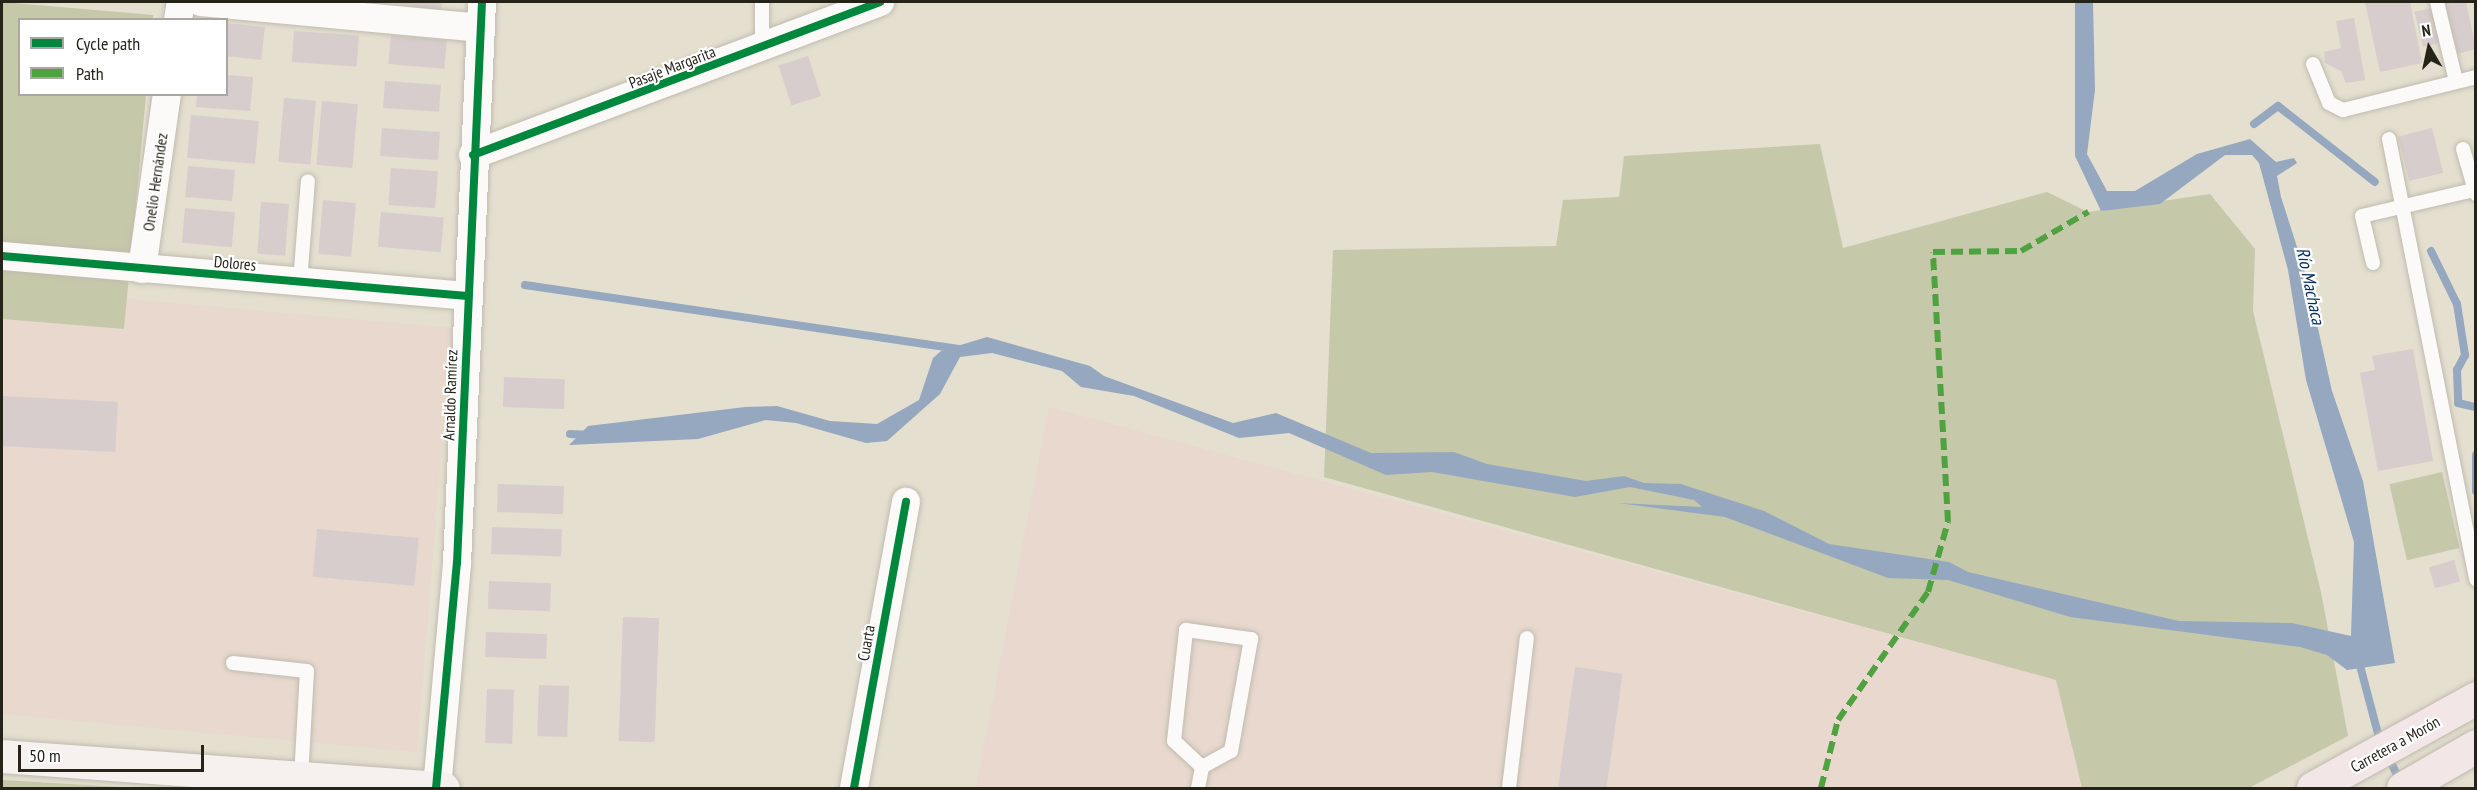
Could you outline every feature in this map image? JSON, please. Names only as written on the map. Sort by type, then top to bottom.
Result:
[{"type":"main road","name":"Carretera a Morón","points":[[2313,789],[2475,698]]},
{"type":"main road","points":[[2412,784],[2475,746]]},
{"type":"main road","points":[[2,756],[300,783],[443,789]]},
{"type":"street","points":[[178,18],[181,2]]},
{"type":"street","points":[[201,2],[480,15]]},
{"type":"street","name":"Pasaje Margarita","points":[[473,155],[762,47],[845,9],[880,2]]},
{"type":"street","name":"Arnaldo Ramírez","points":[[436,788],[456,563],[480,15]]},
{"type":"street","name":"Onelio Hernández","points":[[142,269],[167,96]]},
{"type":"street","name":"Dolores","points":[[2,256],[467,296]]},
{"type":"street","name":"Cuarta","points":[[854,789],[906,502]]},
{"type":"lane","points":[[762,2],[762,47]]},
{"type":"lane","points":[[2437,2],[2456,81]]},
{"type":"lane","points":[[2313,64],[2329,103],[2343,110],[2475,77]]},
{"type":"lane","points":[[2389,139],[2475,579]]},
{"type":"lane","points":[[2373,263],[2362,216],[2475,192],[2463,149]]},
{"type":"lane","points":[[300,282],[308,181]]},
{"type":"lane","points":[[1198,789],[1202,767],[1230,751],[1251,639],[1186,630],[1174,741],[1202,767]]},
{"type":"lane","points":[[1509,789],[1527,638]]},
{"type":"lane","points":[[233,663],[307,671],[300,783]]},
{"type":"shaded area","points":[[126,299],[451,328],[417,752],[2,714],[2,319],[123,329]]},
{"type":"shaded area","points":[[1049,407],[2056,680],[2082,788],[976,788]]},
{"type":"green space","points":[[2,2],[153,15],[153,18],[18,18],[18,96],[146,96],[124,329],[2,319]]},
{"type":"green space","points":[[1820,144],[1843,248],[2047,192],[2088,212],[2210,194],[2255,249],[2253,311],[2321,592],[2348,736],[2249,788],[2082,788],[2056,680],[1324,477],[1333,250],[1556,246],[1563,200],[1619,197],[1624,156]]},
{"type":"green space","points":[[2442,472],[2460,548],[2407,560],[2389,484]]},
{"type":"green space","points":[[2,780],[139,788],[2,788]]},
{"type":"water","points":[[2075,2],[2093,2],[2095,90],[2087,154],[2107,191],[2135,191],[2197,154],[2250,139],[2276,162],[2294,158],[2297,163],[2277,176],[2281,197],[2306,275],[2332,391],[2363,481],[2395,663],[2347,670],[2327,655],[2300,647],[2070,617],[1948,580],[1888,578],[1725,517],[1618,503],[1702,507],[1694,500],[1630,487],[1575,497],[1432,472],[1386,475],[1289,433],[1239,438],[1134,396],[1081,387],[1062,371],[992,353],[960,357],[940,394],[887,441],[866,443],[796,423],[766,420],[698,439],[569,445],[588,426],[745,407],[777,406],[830,421],[877,424],[919,400],[933,358],[941,351],[987,337],[1090,366],[1104,376],[1233,423],[1276,413],[1371,453],[1454,452],[1487,464],[1586,481],[1624,476],[1644,483],[1681,484],[1764,511],[1829,544],[1949,562],[1968,572],[2179,621],[2292,623],[2351,636],[2354,542],[2306,380],[2288,270],[2259,163],[2252,155],[2225,155],[2160,204],[2101,211],[2075,156]]},
{"type":"building","points":[[384,2],[442,2],[441,10]]},
{"type":"building","points":[[2365,2],[2410,2],[2422,63],[2380,72]]},
{"type":"building","points":[[2444,2],[2466,2],[2476,49],[2458,54]]},
{"type":"building","points":[[2431,8],[2440,43],[2423,47],[2415,12]]},
{"type":"building","points":[[2354,18],[2365,80],[2346,83],[2341,71],[2325,63],[2324,52],[2341,48],[2336,21]]},
{"type":"building","points":[[228,23],[265,27],[261,60],[228,56]]},
{"type":"building","points":[[294,31],[359,36],[357,66],[292,62]]},
{"type":"building","points":[[391,35],[447,40],[444,69],[388,64]]},
{"type":"building","points":[[808,56],[821,96],[791,106],[779,66]]},
{"type":"building","points":[[228,75],[253,77],[250,111],[196,107],[197,96],[228,96]]},
{"type":"building","points":[[385,81],[441,85],[439,112],[383,108]]},
{"type":"building","points":[[284,98],[316,101],[310,165],[278,162]]},
{"type":"building","points":[[322,101],[358,104],[352,168],[316,165]]},
{"type":"building","points":[[191,115],[259,121],[255,164],[187,158]]},
{"type":"building","points":[[382,128],[440,132],[438,160],[380,156]]},
{"type":"building","points":[[2432,128],[2443,173],[2409,181],[2398,136]]},
{"type":"building","points":[[188,166],[235,170],[232,201],[185,197]]},
{"type":"building","points":[[391,168],[438,171],[435,208],[388,205]]},
{"type":"building","points":[[323,200],[356,203],[351,257],[318,254]]},
{"type":"building","points":[[261,202],[289,204],[285,256],[257,254]]},
{"type":"building","points":[[185,208],[235,212],[232,247],[182,243]]},
{"type":"building","points":[[381,212],[444,217],[441,252],[378,247]]},
{"type":"building","points":[[2413,349],[2433,461],[2378,471],[2360,373],[2375,370],[2372,356]]},
{"type":"building","points":[[504,377],[565,379],[564,409],[503,407]]},
{"type":"building","points":[[2,396],[118,402],[115,452],[2,446]]},
{"type":"building","points":[[498,484],[564,486],[563,514],[497,512]]},
{"type":"building","points":[[492,527],[562,529],[561,556],[491,554]]},
{"type":"building","points":[[317,529],[419,538],[414,586],[313,577]]},
{"type":"building","points":[[2454,560],[2460,581],[2435,588],[2429,567]]},
{"type":"building","points":[[489,581],[551,583],[550,611],[488,609]]},
{"type":"building","points":[[623,617],[659,618],[655,742],[619,741]]},
{"type":"building","points":[[486,632],[547,634],[546,659],[485,657]]},
{"type":"building","points":[[1575,667],[1623,674],[1606,788],[1558,788]]},
{"type":"building","points":[[539,685],[569,686],[567,737],[537,736]]},
{"type":"building","points":[[487,689],[514,690],[512,744],[485,743]]},
{"type":"waterway","points":[[2254,124],[2278,106],[2375,182]]},
{"type":"waterway","points":[[2431,251],[2457,304],[2465,355],[2457,370],[2458,403],[2476,407]]},
{"type":"waterway","points":[[525,285],[960,349]]},
{"type":"waterway","points":[[570,434],[590,435]]},
{"type":"waterway","points":[[2476,455],[2476,491]]},
{"type":"waterway","name":"Río Machaca","points":[[2358,658],[2380,741]]},
{"type":"waterway","name":"Río Machaca","points":[[2387,755],[2401,782]]},
{"type":"marked path","points":[[1821,788],[1838,720],[1928,592],[1948,522],[1933,252],[2021,251],[2088,212]]},
{"type":"cycle path","points":[[436,788],[457,563],[482,2]]},
{"type":"cycle path","points":[[473,155],[880,2]]},
{"type":"cycle path","points":[[2,256],[467,296]]},
{"type":"cycle path","points":[[854,788],[906,502]]}]
